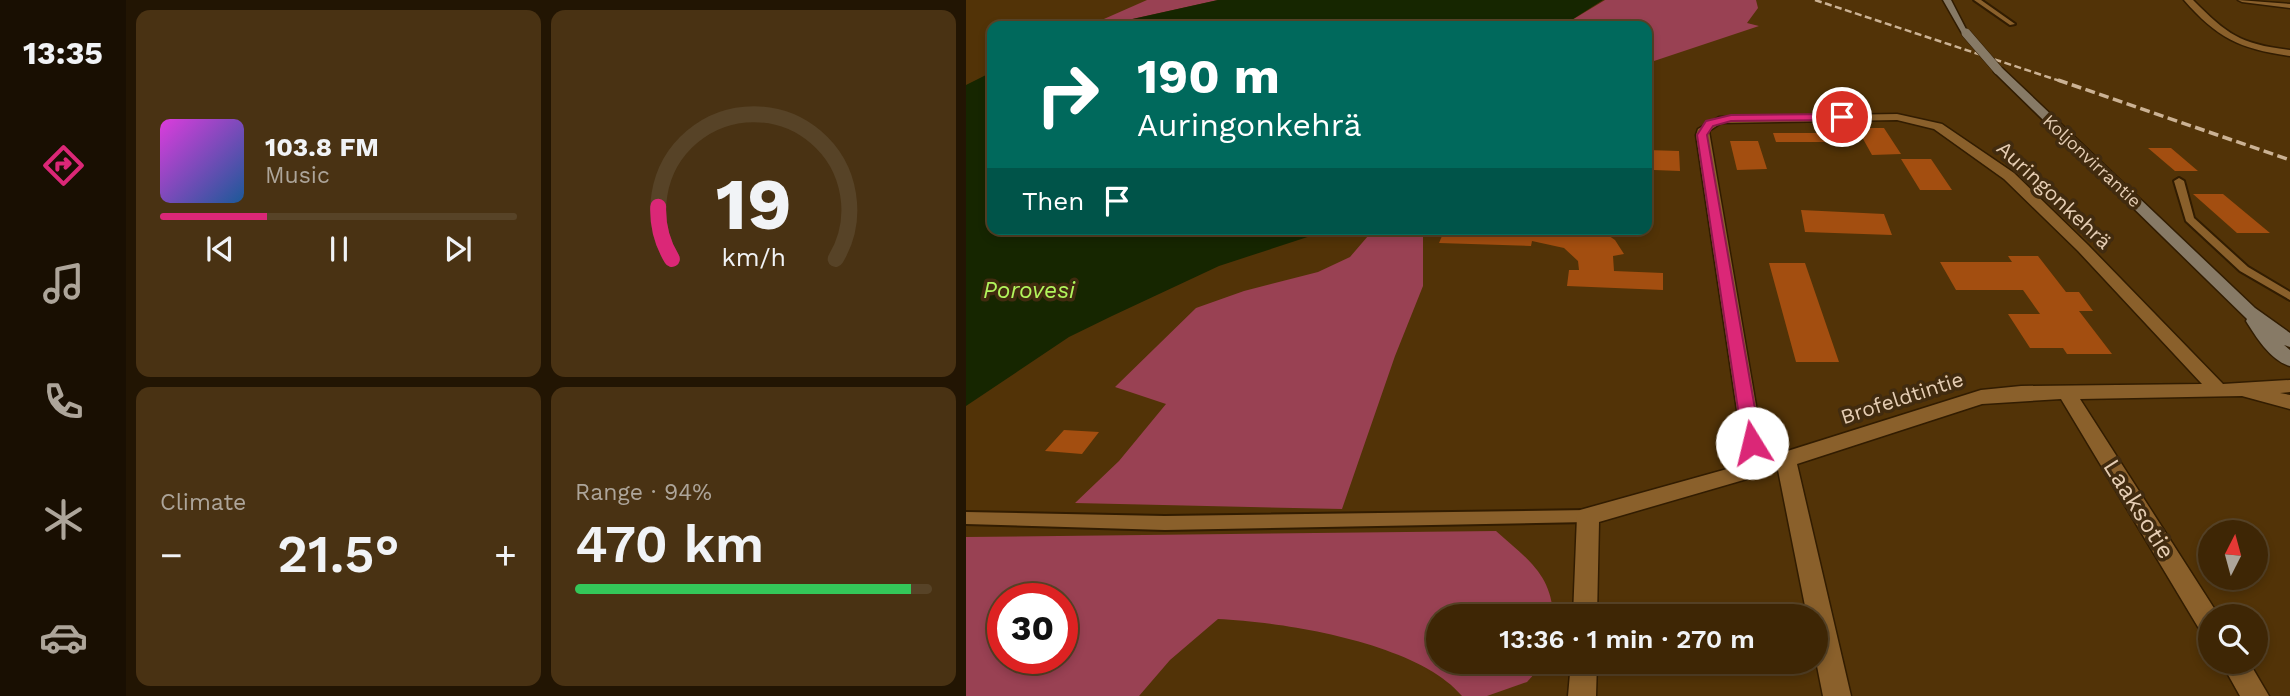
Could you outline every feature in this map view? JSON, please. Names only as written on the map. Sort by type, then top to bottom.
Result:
[{"type":"main road","name":"Koljonvirrantie","points":[[1947,0],[1966,33],[1998,70],[2249,312],[2290,341]]},
{"type":"main road","name":"Koljonvirrantie","points":[[2249,312],[2267,340],[2290,360]]},
{"type":"street","points":[[2188,0],[2227,39],[2253,49],[2290,53]]},
{"type":"street","points":[[2242,0],[2290,6]]},
{"type":"street","name":"Auringonkehrä","points":[[1756,469],[1702,135],[1710,124],[1731,118],[1897,117],[1938,126],[2009,176],[2083,248],[2219,391]]},
{"type":"street","name":"Brofeldtintie","points":[[1588,516],[1786,460],[1981,397],[2021,393],[2219,391],[2290,386]]},
{"type":"street","name":"Brofeldtintie","points":[[2239,390],[2290,402]]},
{"type":"street","name":"Laaksotie","points":[[2067,394],[2198,605]]},
{"type":"street","points":[[1786,460],[1837,696]]},
{"type":"street","points":[[1585,604],[1588,516]]},
{"type":"street","points":[[1583,696],[1584,674]]},
{"type":"street","points":[[2241,674],[2255,696]]},
{"type":"lane","points":[[1977,0],[2012,24]]},
{"type":"lane","points":[[2179,181],[2189,219],[2244,269],[2290,297]]},
{"type":"lane","points":[[966,518],[1166,523],[1588,516]]},
{"type":"shaded area","points":[[1147,0],[1218,0],[1124,21],[1099,21]]},
{"type":"shaded area","points":[[1605,0],[1756,0],[1758,8],[1747,23],[1759,26],[1652,62],[1652,21],[1570,21]]},
{"type":"shaded area","points":[[1369,235],[1423,235],[1423,286],[1395,356],[1342,509],[1075,503],[1119,461],[1166,404],[1115,387],[1196,308],[1244,291],[1318,272],[1350,257]]},
{"type":"shaded area","points":[[1496,531],[1535,568],[1548,589],[1551,601],[1551,604],[1426,604],[1426,669],[1383,649],[1348,639],[1278,625],[1218,619],[1170,660],[1139,696],[966,696],[966,537]]},
{"type":"shaded area","points":[[1435,674],[1534,674],[1527,682],[1487,696],[1462,696]]},
{"type":"water","points":[[1218,0],[1603,0],[1570,21],[1124,21]]},
{"type":"water","name":"Porovesi","points":[[987,74],[987,235],[1314,235],[1219,266],[1069,337],[966,406],[966,85]]},
{"type":"building","points":[[1857,128],[1884,128],[1901,154],[1872,155]]},
{"type":"building","points":[[1773,133],[1843,133],[1848,142],[1776,142]]},
{"type":"building","points":[[1730,141],[1758,141],[1767,169],[1737,170]]},
{"type":"building","points":[[2148,148],[2171,148],[2198,171],[2175,171]]},
{"type":"building","points":[[1652,150],[1679,151],[1680,171],[1654,170],[1654,173]]},
{"type":"building","points":[[1901,159],[1931,159],[1952,190],[1920,190]]},
{"type":"building","points":[[2193,194],[2223,194],[2270,233],[2237,233]]},
{"type":"building","points":[[1801,210],[1884,214],[1892,235],[1805,232]]},
{"type":"building","points":[[1442,235],[1608,235],[1615,240],[1624,254],[1613,256],[1614,271],[1663,273],[1663,290],[1567,286],[1569,270],[1579,270],[1578,261],[1564,248],[1532,241],[1531,246],[1439,243]]},
{"type":"building","points":[[2008,256],[2038,256],[2066,292],[2079,292],[2093,311],[2079,311],[2112,354],[2067,354],[2063,348],[2030,348],[2008,314],[2040,314],[2023,290],[1956,290],[1940,262],[2012,262]]},
{"type":"building","points":[[1769,263],[1805,263],[1839,362],[1796,362]]},
{"type":"building","points":[[1064,430],[1099,432],[1082,454],[1045,451]]},
{"type":"railway","points":[[1815,0],[2063,82]]},
{"type":"railway","points":[[2058,80],[2290,160]]},
{"type":"route","points":[[1752,443],[1702,135],[1704,128],[1710,124],[1731,118],[1842,117]]}]
